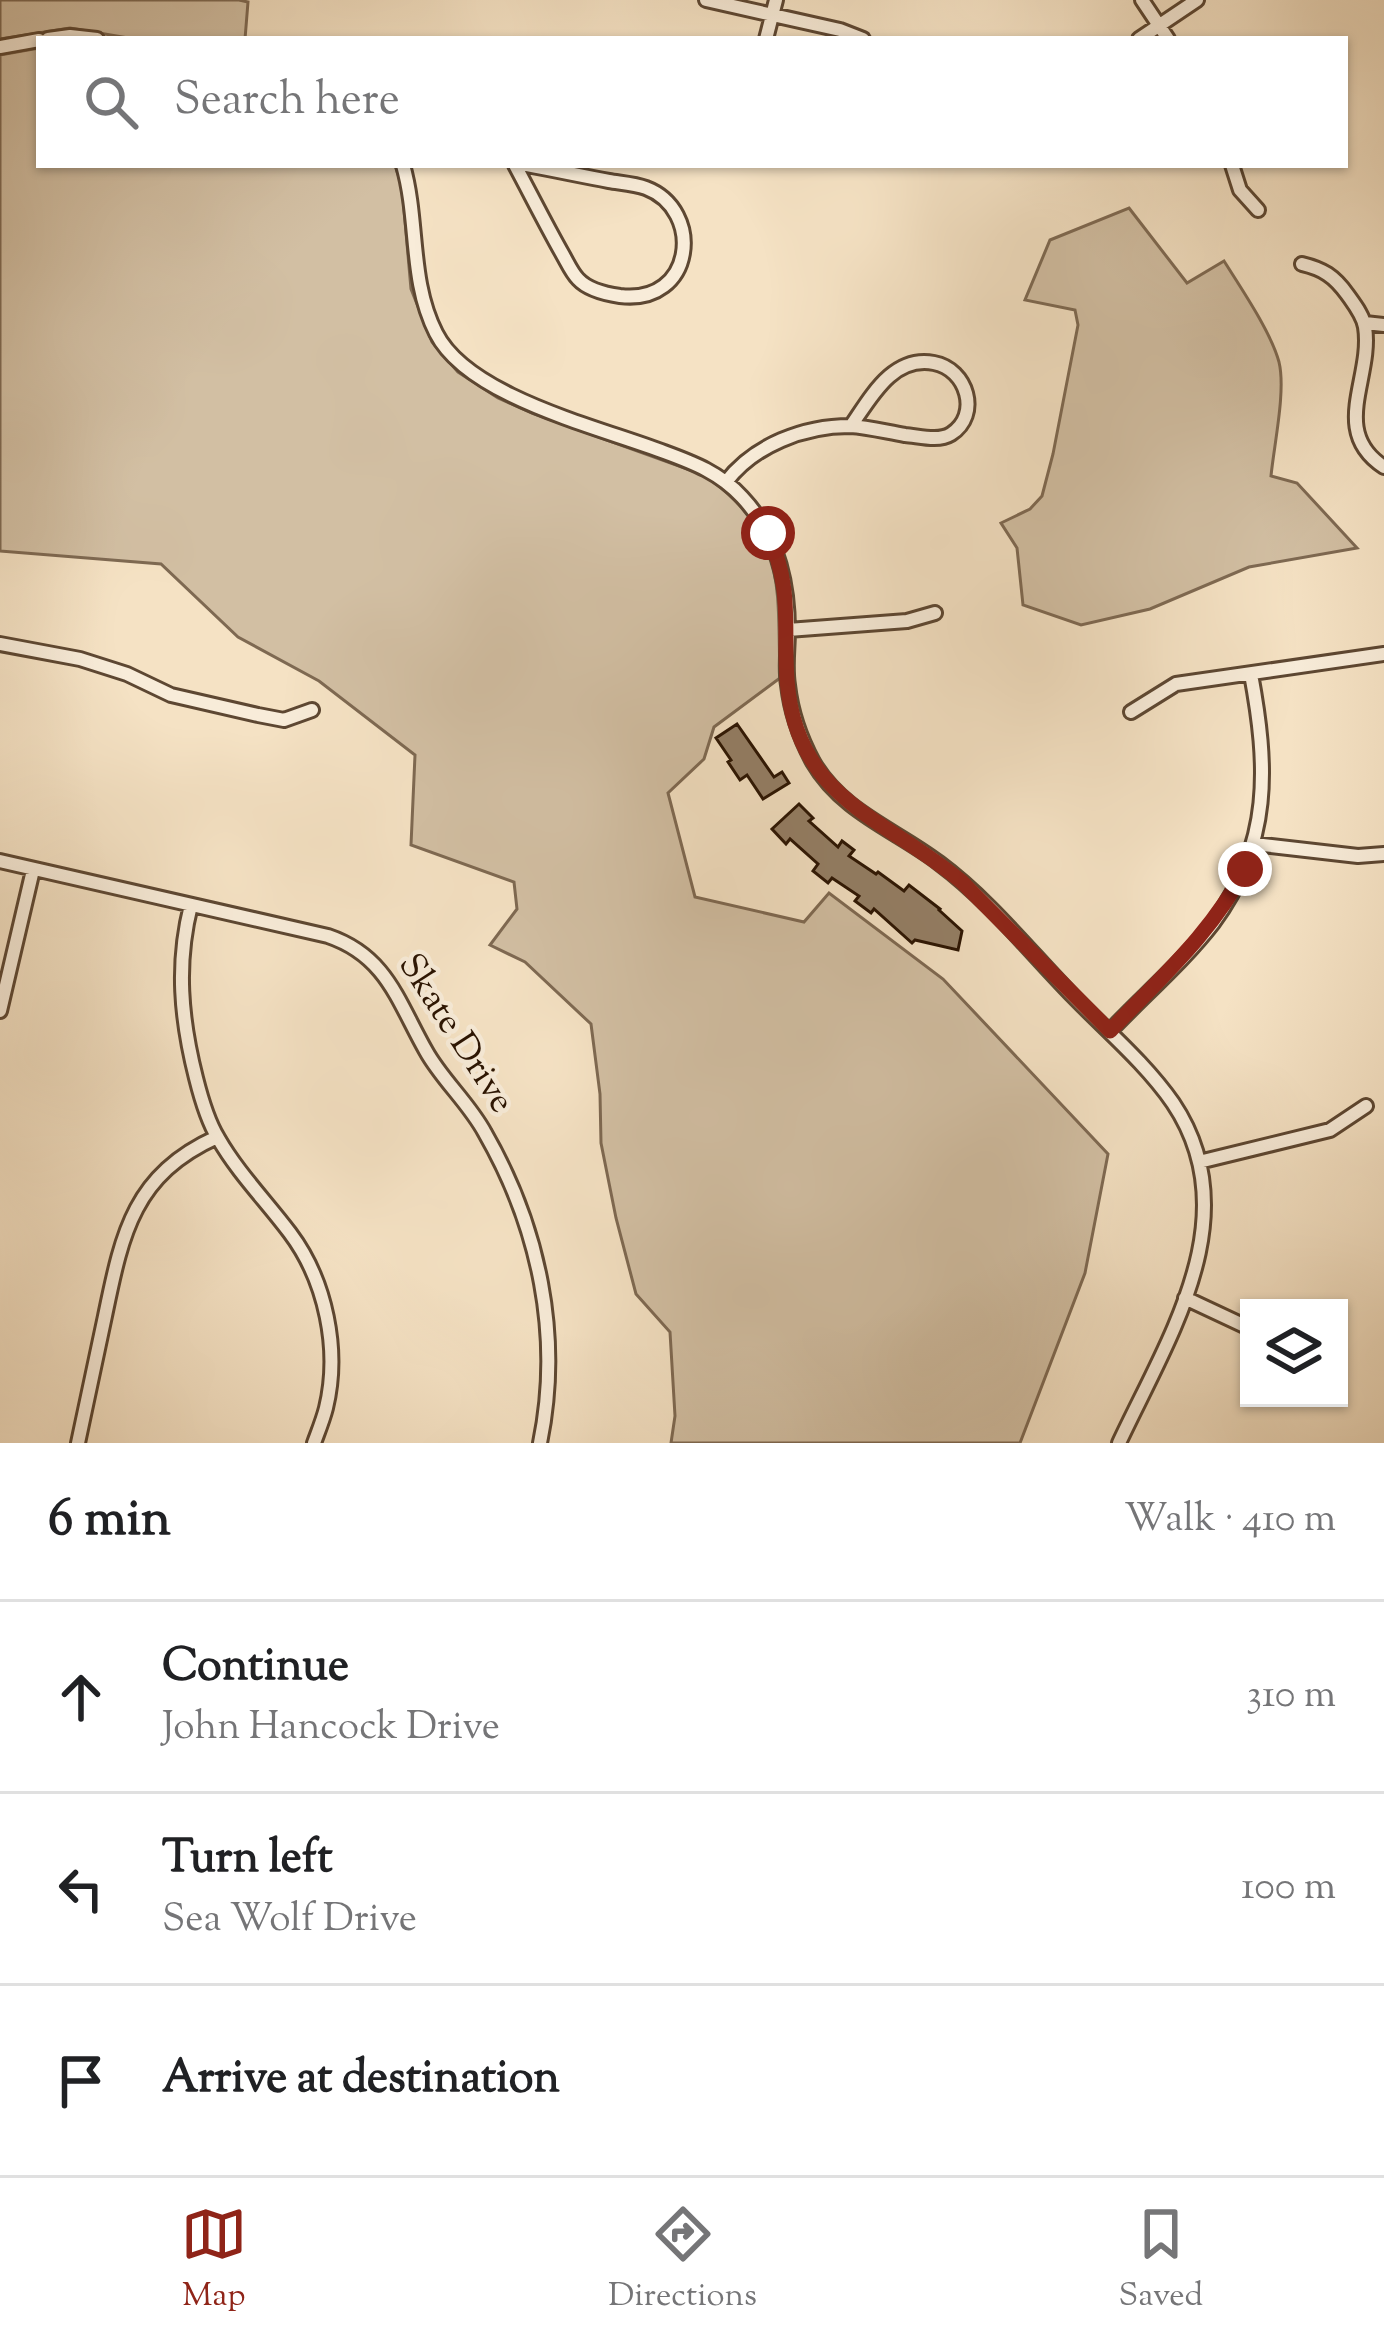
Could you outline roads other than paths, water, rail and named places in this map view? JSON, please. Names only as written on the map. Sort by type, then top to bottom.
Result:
[{"type":"street","points":[[706,0],[774,7],[855,36]]},
{"type":"street","points":[[1142,0],[1166,36]]},
{"type":"street","points":[[1143,36],[1197,0]]},
{"type":"street","points":[[0,46],[36,40]]},
{"type":"street","points":[[404,168],[418,287],[437,336],[462,365],[502,391],[707,468],[726,482],[757,515],[778,557],[787,604],[787,683],[798,731],[814,764],[866,817],[962,882],[1110,1031],[1169,1098],[1192,1138],[1202,1175],[1200,1255],[1119,1443]]},
{"type":"street","points":[[516,168],[578,279],[602,293],[628,297],[663,290],[679,266],[685,243],[668,202],[646,188],[543,168]]},
{"type":"street","points":[[1233,168],[1240,190],[1258,210]]},
{"type":"street","points":[[1302,264],[1330,274],[1365,323],[1356,431],[1366,453],[1384,467]]},
{"type":"street","points":[[1365,323],[1384,325]]},
{"type":"street","points":[[726,482],[744,461],[810,431],[851,426],[949,436],[964,415],[966,392],[948,366],[927,362],[904,366],[887,376],[851,426]]},
{"type":"street","points":[[788,630],[907,621],[935,613]]},
{"type":"street","points":[[0,644],[80,658],[171,695],[258,715],[284,720],[312,710]]},
{"type":"street","points":[[1131,712],[1176,684],[1384,654]]},
{"type":"street","points":[[1110,1031],[1214,921],[1254,844],[1263,758],[1251,674]]},
{"type":"street","points":[[1254,844],[1358,856],[1384,854]]},
{"type":"street","name":"Skate Drive","points":[[0,861],[254,917],[345,942],[374,962],[395,990],[427,1053],[484,1130],[535,1248],[548,1332],[548,1396],[540,1443]]},
{"type":"street","points":[[0,1011],[33,870]]},
{"type":"street","points":[[191,905],[181,951],[183,1022],[200,1090],[217,1137],[304,1254],[320,1291],[331,1376],[314,1443]]},
{"type":"street","points":[[1199,1162],[1330,1130],[1366,1106]]},
{"type":"street","points":[[78,1443],[113,1269],[130,1217],[171,1164],[217,1137]]},
{"type":"street","points":[[1185,1298],[1240,1324]]}]
